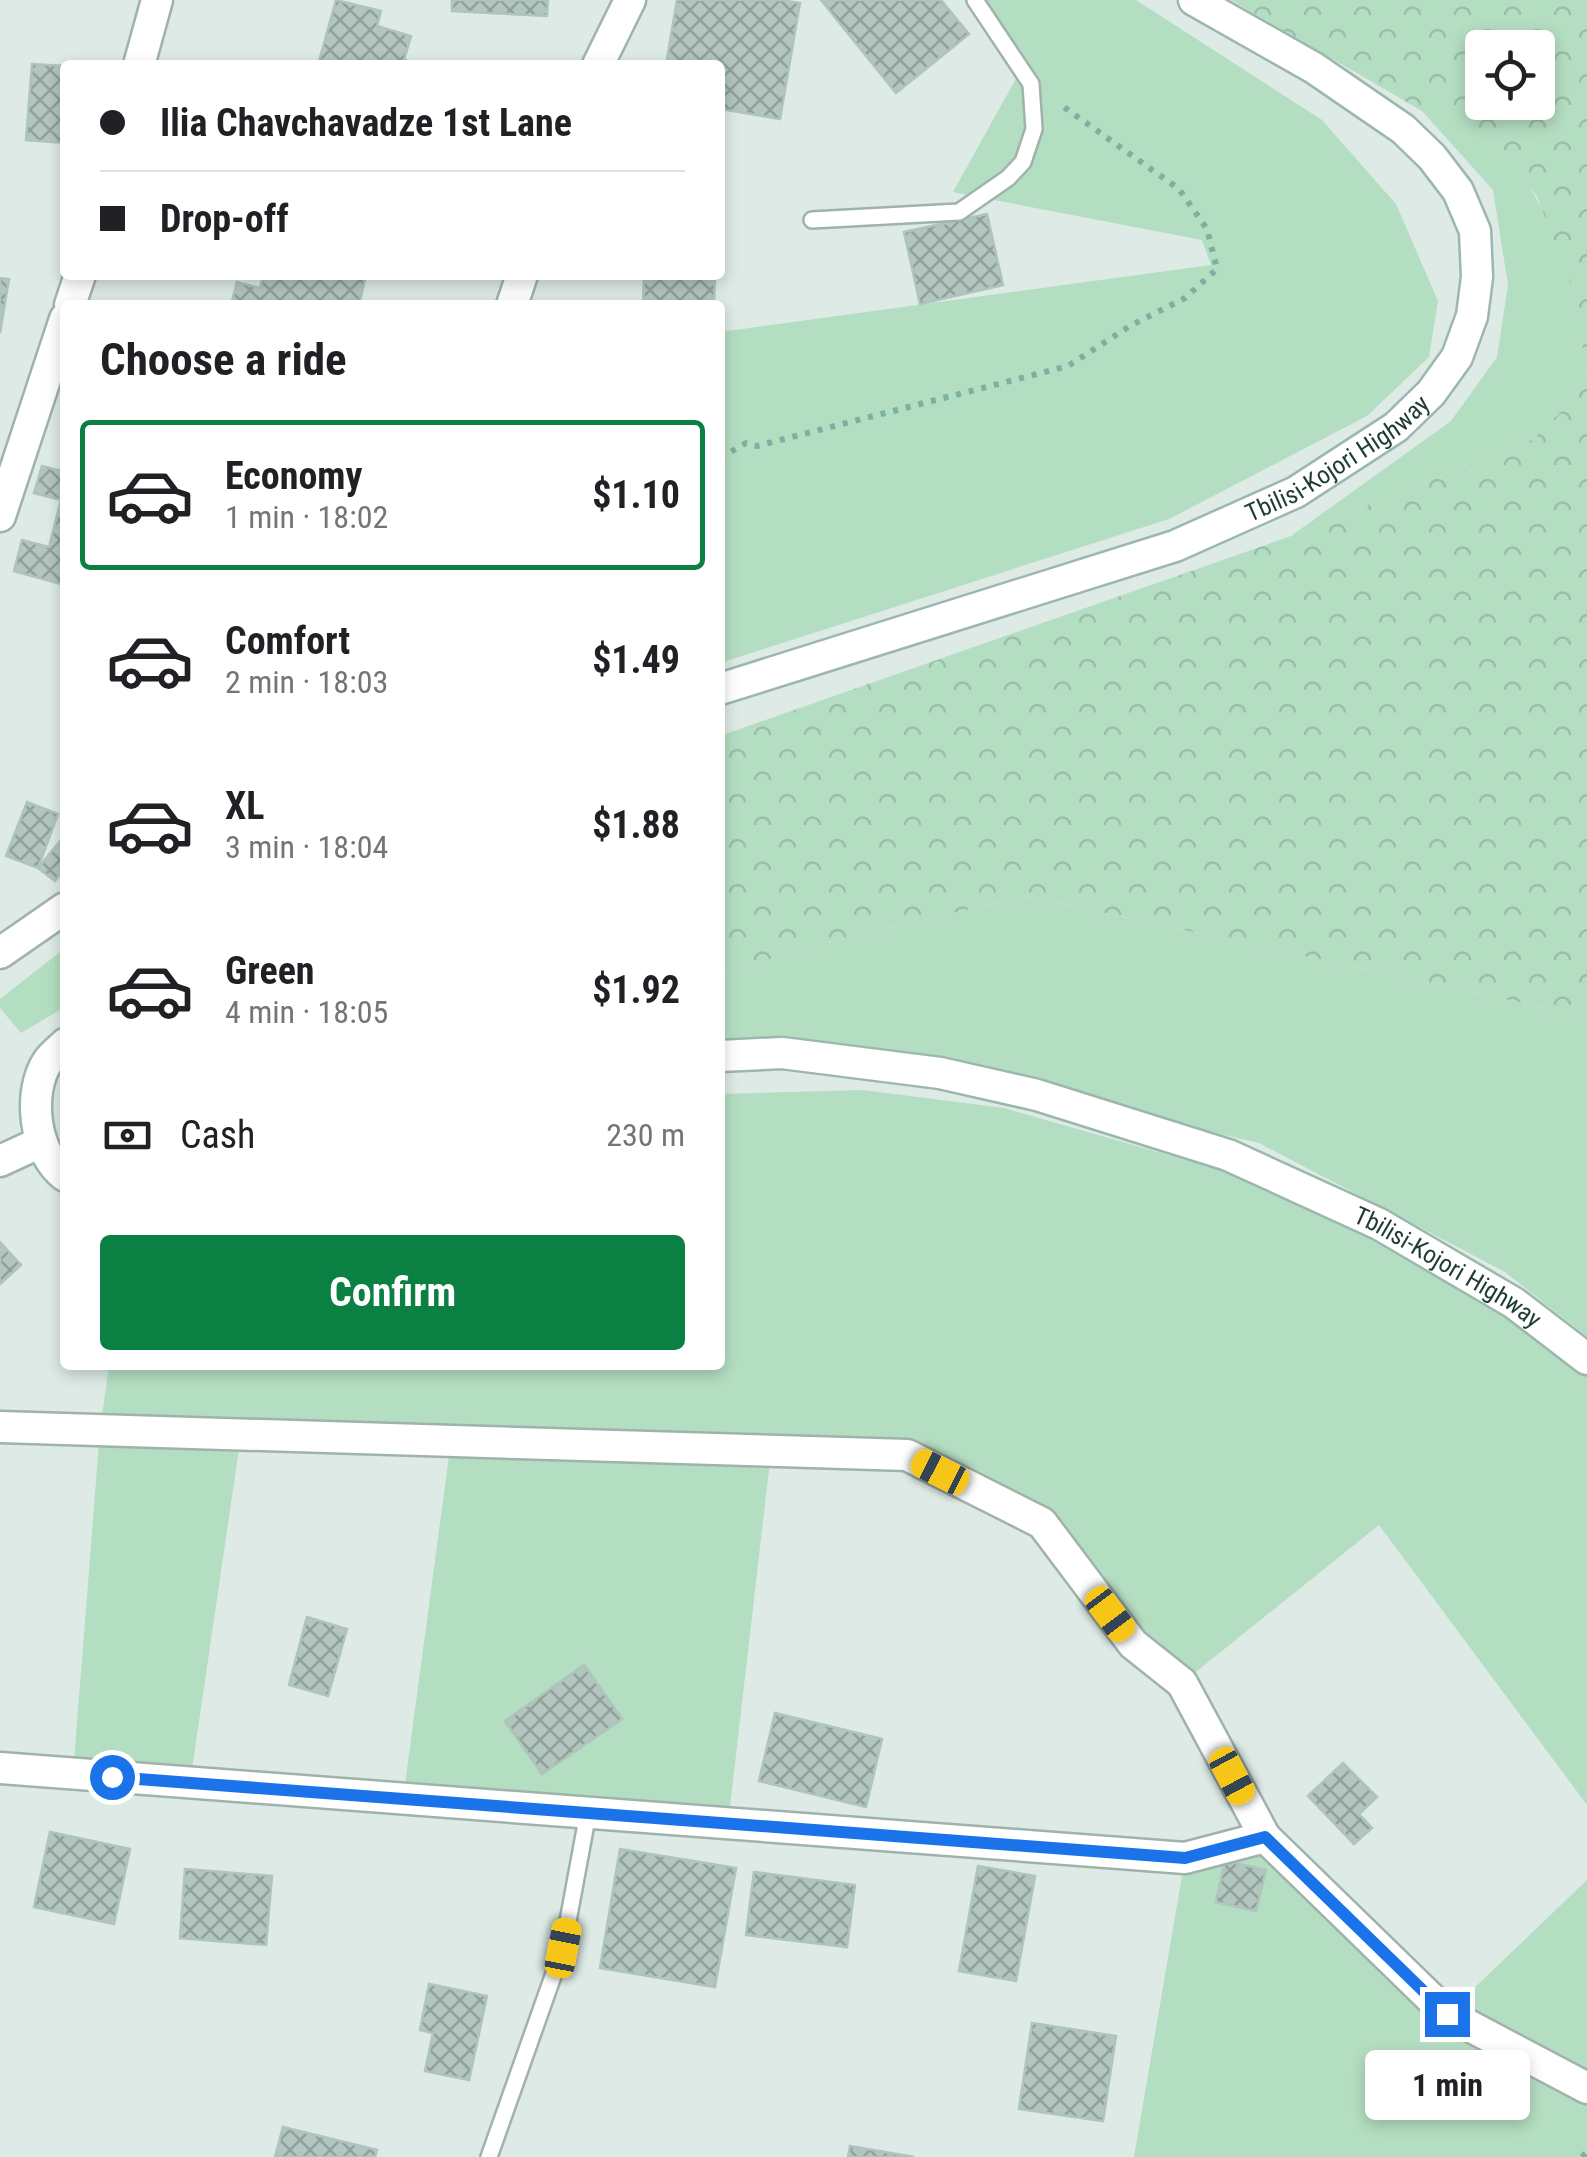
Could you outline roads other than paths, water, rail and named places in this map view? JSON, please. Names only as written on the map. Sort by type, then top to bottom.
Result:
[{"type":"street","points":[[141,60],[157,0]]},
{"type":"street","points":[[600,60],[630,0]]},
{"type":"street","name":"Tbilisi-Kojori Highway","points":[[725,687],[1174,546],[1296,492],[1396,427],[1431,393],[1457,357],[1472,316],[1477,277],[1475,232],[1458,191],[1432,157],[1402,130],[1314,68],[1194,0]]},
{"type":"street","points":[[0,516],[60,335]]},
{"type":"street","points":[[0,953],[60,911]]},
{"type":"street","points":[[60,1049],[48,1061],[35,1092],[41,1142],[60,1172]]},
{"type":"street","name":"Tbilisi-Kojori Highway","points":[[725,1056],[782,1053],[940,1074],[1037,1096],[1228,1155],[1379,1224],[1514,1303],[1587,1358]]},
{"type":"street","points":[[0,1161],[41,1142]]},
{"type":"street","points":[[0,1427],[907,1455],[1042,1523],[1133,1644],[1182,1683],[1265,1837],[1447,2014],[1587,2088]]},
{"type":"street","points":[[0,1768],[1185,1858],[1265,1837]]},
{"type":"lane","points":[[812,220],[959,212],[1008,178],[1023,162],[1034,130],[1031,84],[975,0]]},
{"type":"lane","points":[[489,2157],[563,1948],[588,1813]]}]
